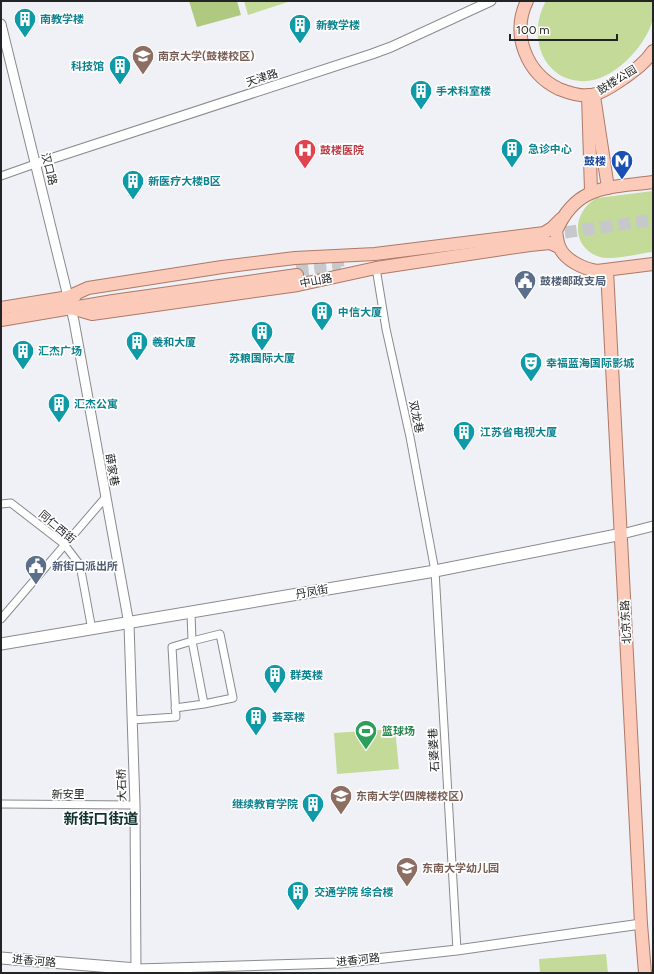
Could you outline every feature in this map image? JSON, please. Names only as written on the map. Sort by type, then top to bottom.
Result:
[{"type":"main road","name":"鼓楼公园","points":[[527,1],[522,10],[520,39],[524,51],[533,68],[540,77],[551,85],[573,94],[591,95],[633,72],[649,57],[653,51]]},
{"type":"main road","points":[[591,95],[608,188]]},
{"type":"main road","points":[[590,191],[591,95]]},
{"type":"main road","points":[[1,308],[69,303],[88,288],[222,267],[321,256],[375,254],[544,233],[552,228],[561,219],[579,198],[590,191],[653,182]]},
{"type":"main road","points":[[561,219],[556,231],[559,247],[574,262],[582,266],[597,272],[653,264]]},
{"type":"main road","name":"中山路","points":[[69,303],[92,314],[298,285],[376,268],[544,243],[550,243],[559,247]]},
{"type":"main road","name":"北京东路","points":[[607,270],[622,534],[641,924],[645,973]]},
{"type":"main road","name":"中山路","points":[[1,320],[69,303],[179,280],[296,271],[113,301],[69,303]]},
{"type":"main road","name":"丹凤街","points":[[1,644],[129,624],[435,571],[622,534]]},
{"type":"main road","name":"进香河路","points":[[1,958],[137,971]]},
{"type":"street","name":"天津路","points":[[35,164],[270,88],[384,49],[491,1]]},
{"type":"street","name":"汉口路","points":[[1,24],[74,321]]},
{"type":"street","points":[[1,176],[35,164]]},
{"type":"street","name":"双龙巷","points":[[376,268],[386,329],[410,438],[435,571]]},
{"type":"street","name":"薛家巷","points":[[74,321],[129,624]]},
{"type":"street","points":[[1,619],[105,498]]},
{"type":"street","name":"同仁西街","points":[[1,504],[11,503],[64,544],[80,565],[92,630]]},
{"type":"street","points":[[622,534],[653,526]]},
{"type":"street","name":"石婆婆巷","points":[[435,571],[457,950]]},
{"type":"street","points":[[191,613],[192,641],[204,704]]},
{"type":"street","name":"大石桥","points":[[129,624],[135,805],[137,971]]},
{"type":"street","points":[[132,720],[176,717],[175,708],[172,647],[220,634],[234,698],[175,708]]},
{"type":"street","name":"新安里","points":[[1,804],[135,805]]},
{"type":"street","name":"进香河路","points":[[137,971],[339,963],[457,950],[641,924]]},
{"type":"green space","points":[[189,1],[237,1],[241,15],[197,27]]},
{"type":"green space","points":[[244,1],[291,1],[248,15]]},
{"type":"green space","points":[[546,1],[653,1],[653,20],[642,43],[624,63],[603,77],[580,81],[566,78],[555,72],[547,63],[541,52],[538,39],[538,26]]},
{"type":"green space","points":[[653,191],[653,252],[605,258],[590,252],[584,246],[579,238],[578,229],[582,212],[588,204],[597,198]]},
{"type":"green space","name":"篮球场","points":[[395,729],[399,769],[337,774],[334,733]]},
{"type":"green space","points":[[606,954],[608,973],[540,973],[539,959]]},
{"type":"tunnel","points":[[547,235],[653,220]]},
{"type":"tunnel","points":[[296,266],[347,260]]},
{"type":"tunnel","points":[[297,275],[341,269]]},
{"type":"place","name":"南教学楼","points":[[25,38]]},
{"type":"place","name":"新教学楼","points":[[300,44]]},
{"type":"place","name":"南京大学(鼓楼校区)","points":[[143,76]]},
{"type":"place","name":"科技馆","points":[[120,86]]},
{"type":"place","name":"手术科室楼","points":[[421,110]]},
{"type":"place","name":"急诊中心","points":[[512,168]]},
{"type":"place","name":"鼓楼医院","points":[[305,170]]},
{"type":"place","name":"鼓楼","points":[[622,180]]},
{"type":"place","name":"新医疗大楼B区","points":[[133,200]]},
{"type":"place","name":"鼓楼邮政支局","points":[[525,300]]},
{"type":"place","name":"中信大厦","points":[[322,332]]},
{"type":"place","name":"苏粮国际大厦","points":[[262,352]]},
{"type":"place","name":"羲和大厦","points":[[137,362]]},
{"type":"place","name":"汇杰广场","points":[[23,370]]},
{"type":"place","name":"幸福蓝海国际影城","points":[[531,382]]},
{"type":"place","name":"汇杰公寓","points":[[59,424]]},
{"type":"place","name":"江苏省电视大厦","points":[[464,452]]},
{"type":"place","name":"新街口派出所","points":[[36,586]]},
{"type":"place","name":"群英楼","points":[[275,694]]},
{"type":"place","name":"荟萃楼","points":[[256,736]]},
{"type":"place","name":"篮球场","points":[[366,750]]},
{"type":"place","name":"东南大学(四牌楼校区)","points":[[341,816]]},
{"type":"place","name":"继续教育学院","points":[[313,824]]},
{"type":"place","name":"东南大学幼儿园","points":[[407,888]]},
{"type":"place","name":"交通学院 综合楼","points":[[298,912]]},
{"type":"district","name":"新街口街道","points":[[101,819]]}]
